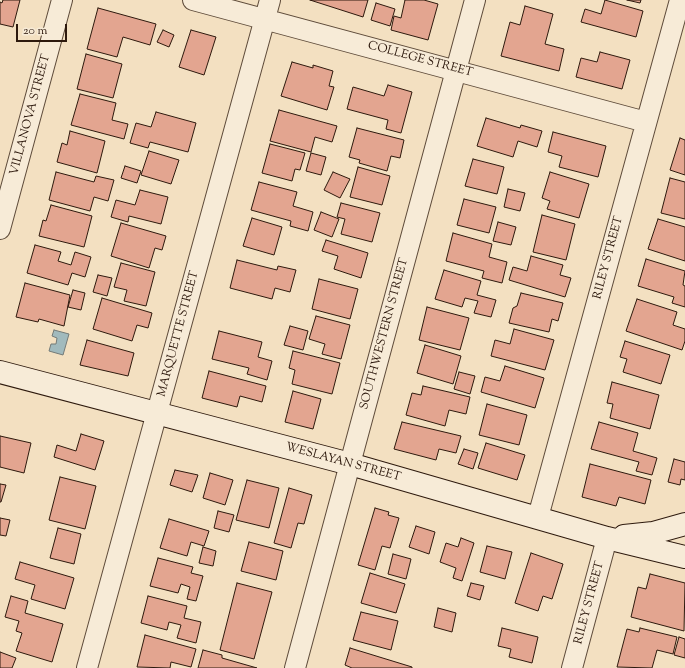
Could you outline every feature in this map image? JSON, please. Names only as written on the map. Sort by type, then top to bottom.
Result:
[{"type":"main road","name":"WESLAYAN STREET","points":[[0,372],[350,464],[607,538],[685,557]]},
{"type":"main road","points":[[607,538],[653,533],[685,524]]},
{"type":"street","name":"VILLANOVA STREET","points":[[0,229],[62,0]]},
{"type":"street","name":"COLLEGE STREET","points":[[193,0],[268,9],[456,70],[646,122]]},
{"type":"street","name":"SOUTHWESTERN STREET","points":[[295,668],[475,0]]},
{"type":"street","name":"RILEY STREET","points":[[538,517],[680,0]]},
{"type":"street","name":"MARQUETTE STREET","points":[[87,668],[268,9]]},
{"type":"street","name":"RILEY STREET","points":[[572,668],[607,538]]},
{"type":"water","points":[[54,330],[69,334],[63,355],[49,351],[51,344],[56,344],[57,338],[52,336]]},
{"type":"building","points":[[3,0],[20,0],[13,27],[0,24],[0,2],[2,3]]},
{"type":"building","points":[[310,0],[368,0],[363,17]]},
{"type":"building","points":[[405,0],[424,0],[438,4],[428,40],[391,30],[394,16],[401,18]]},
{"type":"building","points":[[605,0],[643,11],[636,37],[581,22],[585,9],[601,14]]},
{"type":"building","points":[[627,0],[641,0],[640,3]]},
{"type":"building","points":[[376,3],[395,9],[390,26],[371,20]]},
{"type":"building","points":[[525,6],[553,14],[545,44],[564,49],[559,71],[501,56],[510,22],[520,25]]},
{"type":"building","points":[[98,8],[156,24],[150,45],[123,37],[117,57],[87,49]]},
{"type":"building","points":[[163,30],[174,35],[169,47],[157,42]]},
{"type":"building","points":[[191,30],[216,37],[204,75],[179,67]]},
{"type":"building","points":[[600,52],[630,60],[622,89],[576,77],[581,58],[597,62]]},
{"type":"building","points":[[86,54],[122,64],[113,98],[77,89]]},
{"type":"building","points":[[292,62],[313,68],[313,65],[333,71],[329,86],[334,87],[327,110],[281,96]]},
{"type":"building","points":[[388,85],[412,92],[401,133],[386,129],[388,120],[347,109],[353,87],[384,96]]},
{"type":"building","points":[[80,94],[116,103],[112,120],[128,124],[124,139],[71,125]]},
{"type":"building","points":[[279,110],[337,126],[332,142],[315,137],[311,152],[270,141]]},
{"type":"building","points":[[156,112],[196,123],[188,152],[150,142],[148,148],[130,143],[136,123],[151,127]]},
{"type":"building","points":[[486,118],[520,128],[521,125],[542,131],[537,147],[518,141],[513,157],[477,146]]},
{"type":"building","points":[[357,128],[404,140],[400,158],[391,156],[387,171],[359,163],[360,160],[349,157]]},
{"type":"building","points":[[70,131],[105,141],[97,173],[57,162],[62,143],[67,145]]},
{"type":"building","points":[[553,132],[606,146],[598,177],[559,167],[562,156],[548,152]]},
{"type":"building","points":[[680,138],[685,140],[685,175],[670,170]]},
{"type":"building","points":[[270,144],[305,153],[300,170],[295,169],[292,181],[262,173]]},
{"type":"building","points":[[149,151],[179,160],[171,184],[141,175]]},
{"type":"building","points":[[311,153],[326,157],[321,175],[306,171]]},
{"type":"building","points":[[473,159],[504,167],[497,194],[465,186]]},
{"type":"building","points":[[125,166],[141,171],[137,183],[121,178]]},
{"type":"building","points":[[358,167],[390,176],[382,205],[350,197]]},
{"type":"building","points":[[56,172],[94,182],[96,176],[114,180],[108,201],[94,197],[90,211],[49,200]]},
{"type":"building","points":[[333,172],[350,179],[340,198],[324,190]]},
{"type":"building","points":[[550,172],[589,184],[579,218],[547,209],[550,201],[542,198]]},
{"type":"building","points":[[670,178],[685,182],[685,219],[661,213]]},
{"type":"building","points":[[259,182],[297,192],[293,206],[313,212],[308,231],[290,226],[291,221],[251,210]]},
{"type":"building","points":[[508,189],[525,193],[520,211],[504,207]]},
{"type":"building","points":[[140,190],[168,197],[161,224],[129,216],[128,222],[111,217],[116,200],[135,205]]},
{"type":"building","points":[[464,199],[496,207],[489,233],[457,225]]},
{"type":"building","points":[[341,203],[380,213],[372,242],[341,234],[345,219],[337,217]]},
{"type":"building","points":[[51,205],[92,216],[84,247],[39,236],[43,220],[46,221]]},
{"type":"building","points":[[321,212],[339,219],[332,237],[314,230]]},
{"type":"building","points":[[542,215],[575,224],[566,260],[533,252]]},
{"type":"building","points":[[252,218],[282,227],[274,255],[243,246]]},
{"type":"building","points":[[658,219],[685,227],[685,261],[648,249]]},
{"type":"building","points":[[498,222],[516,227],[511,245],[493,241]]},
{"type":"building","points":[[121,223],[166,236],[162,250],[155,248],[149,268],[111,256]]},
{"type":"building","points":[[453,233],[492,244],[489,257],[507,262],[502,283],[482,278],[484,271],[446,261]]},
{"type":"building","points":[[326,240],[368,253],[361,278],[334,269],[338,256],[322,251]]},
{"type":"building","points":[[35,245],[61,252],[58,261],[71,265],[75,252],[91,257],[85,277],[72,273],[68,285],[27,273]]},
{"type":"building","points":[[531,256],[563,265],[560,275],[571,278],[565,297],[509,280],[513,267],[527,271]]},
{"type":"building","points":[[646,259],[685,271],[683,285],[685,286],[685,307],[672,303],[674,297],[638,286]]},
{"type":"building","points":[[237,260],[277,270],[278,266],[296,270],[290,292],[275,288],[272,299],[230,288]]},
{"type":"building","points":[[121,263],[155,272],[146,306],[124,301],[127,290],[114,287]]},
{"type":"building","points":[[444,270],[481,281],[477,295],[496,300],[491,317],[474,313],[478,301],[465,298],[462,307],[435,299]]},
{"type":"building","points":[[98,275],[112,278],[107,296],[93,292]]},
{"type":"building","points":[[319,279],[358,289],[350,319],[312,309]]},
{"type":"building","points":[[25,283],[70,295],[64,326],[39,319],[38,322],[16,317]]},
{"type":"building","points":[[73,290],[85,293],[81,310],[68,307]]},
{"type":"building","points":[[521,293],[563,303],[558,321],[552,319],[549,332],[509,323],[513,308],[517,306]]},
{"type":"building","points":[[102,298],[152,313],[148,328],[137,325],[132,341],[93,329]]},
{"type":"building","points":[[637,299],[677,312],[673,325],[685,329],[685,341],[682,350],[626,331]]},
{"type":"building","points":[[427,307],[469,318],[460,350],[419,340]]},
{"type":"building","points":[[316,316],[350,325],[341,359],[322,354],[325,344],[309,339]]},
{"type":"building","points":[[290,326],[308,331],[303,350],[284,345]]},
{"type":"building","points":[[514,329],[554,340],[545,370],[491,356],[495,340],[510,344]]},
{"type":"building","points":[[219,331],[262,342],[258,357],[272,361],[267,380],[247,374],[249,368],[212,359]]},
{"type":"building","points":[[87,340],[134,353],[128,376],[80,365]]},
{"type":"building","points":[[625,341],[670,355],[661,384],[623,372],[627,359],[620,357]]},
{"type":"building","points":[[425,345],[461,356],[453,384],[417,373]]},
{"type":"building","points":[[293,351],[340,363],[332,394],[292,384],[295,370],[289,368]]},
{"type":"building","points":[[505,366],[544,378],[535,408],[481,392],[485,377],[500,381]]},
{"type":"building","points":[[209,371],[266,386],[262,402],[240,396],[237,407],[202,398]]},
{"type":"building","points":[[459,372],[475,376],[470,394],[454,389]]},
{"type":"building","points":[[612,382],[659,395],[650,429],[610,418],[613,404],[607,403]]},
{"type":"building","points":[[423,386],[470,397],[466,414],[449,410],[445,426],[406,415],[412,393],[421,395]]},
{"type":"building","points":[[293,391],[321,399],[313,429],[285,422]]},
{"type":"building","points":[[487,404],[527,415],[519,445],[479,435]]},
{"type":"building","points":[[402,422],[461,436],[456,453],[439,449],[436,460],[394,449]]},
{"type":"building","points":[[599,422],[638,433],[633,451],[657,458],[652,475],[636,471],[639,462],[591,449]]},
{"type":"building","points":[[81,434],[104,441],[95,470],[54,457],[57,445],[76,451]]},
{"type":"building","points":[[0,436],[31,443],[24,473],[0,467]]},
{"type":"building","points":[[486,443],[525,455],[517,480],[478,468]]},
{"type":"building","points":[[464,449],[478,453],[473,469],[458,464]]},
{"type":"building","points":[[674,459],[685,462],[685,480],[681,479],[680,485],[668,482]]},
{"type":"building","points":[[590,464],[651,480],[645,504],[619,497],[616,506],[582,497]]},
{"type":"building","points":[[175,470],[198,475],[192,492],[170,485]]},
{"type":"building","points":[[210,473],[233,480],[225,505],[203,498]]},
{"type":"building","points":[[60,477],[96,486],[85,529],[49,520]]},
{"type":"building","points":[[247,480],[279,488],[269,528],[236,520]]},
{"type":"building","points":[[0,484],[6,485],[1,502],[0,502]]},
{"type":"building","points":[[289,488],[312,495],[304,524],[298,523],[291,548],[274,543]]},
{"type":"building","points":[[375,508],[389,512],[388,515],[399,518],[390,548],[382,546],[375,570],[358,565]]},
{"type":"building","points":[[218,511],[234,515],[229,532],[214,528]]},
{"type":"building","points":[[0,518],[10,520],[6,536],[0,535]]},
{"type":"building","points":[[169,519],[209,531],[204,546],[191,542],[187,556],[160,548]]},
{"type":"building","points":[[416,526],[435,532],[429,554],[409,547]]},
{"type":"building","points":[[58,528],[81,534],[74,564],[50,558]]},
{"type":"building","points":[[461,538],[474,543],[462,581],[453,578],[456,568],[440,562],[446,543],[458,547]]},
{"type":"building","points":[[249,542],[283,551],[276,580],[241,571]]},
{"type":"building","points":[[487,546],[512,552],[505,579],[480,572]]},
{"type":"building","points":[[203,547],[216,551],[213,566],[199,563]]},
{"type":"building","points":[[531,553],[563,564],[552,599],[543,596],[538,611],[515,603]]},
{"type":"building","points":[[393,554],[411,559],[406,579],[388,574]]},
{"type":"building","points":[[158,558],[193,567],[191,573],[203,576],[196,601],[187,599],[190,587],[181,584],[178,593],[150,586]]},
{"type":"building","points":[[20,562],[74,578],[65,609],[31,599],[35,585],[15,579]]},
{"type":"building","points":[[370,573],[405,584],[396,613],[361,603]]},
{"type":"building","points":[[650,574],[685,583],[684,631],[631,617],[638,587],[646,589]]},
{"type":"building","points":[[237,583],[272,592],[254,659],[220,650]]},
{"type":"building","points":[[471,583],[484,586],[480,600],[467,596]]},
{"type":"building","points":[[11,596],[28,601],[25,613],[63,624],[52,662],[16,651],[22,633],[16,631],[19,621],[5,617]]},
{"type":"building","points":[[148,596],[187,606],[184,618],[201,622],[196,643],[177,638],[181,625],[169,622],[167,630],[141,623]]},
{"type":"building","points":[[438,608],[456,613],[452,632],[434,627]]},
{"type":"building","points":[[361,612],[398,621],[391,650],[353,640]]},
{"type":"building","points":[[502,628],[538,637],[532,663],[509,657],[511,649],[498,646]]},
{"type":"building","points":[[640,628],[677,637],[673,654],[657,650],[652,668],[617,667],[627,629],[639,632]]},
{"type":"building","points":[[145,635],[196,649],[191,667],[171,662],[170,668],[137,667]]},
{"type":"building","points":[[679,637],[685,639],[685,658],[674,655]]},
{"type":"building","points":[[350,648],[412,668],[352,668],[345,665]]},
{"type":"building","points":[[203,650],[222,655],[222,658],[257,668],[198,668]]},
{"type":"building","points":[[0,652],[16,658],[12,668],[0,668]]}]
